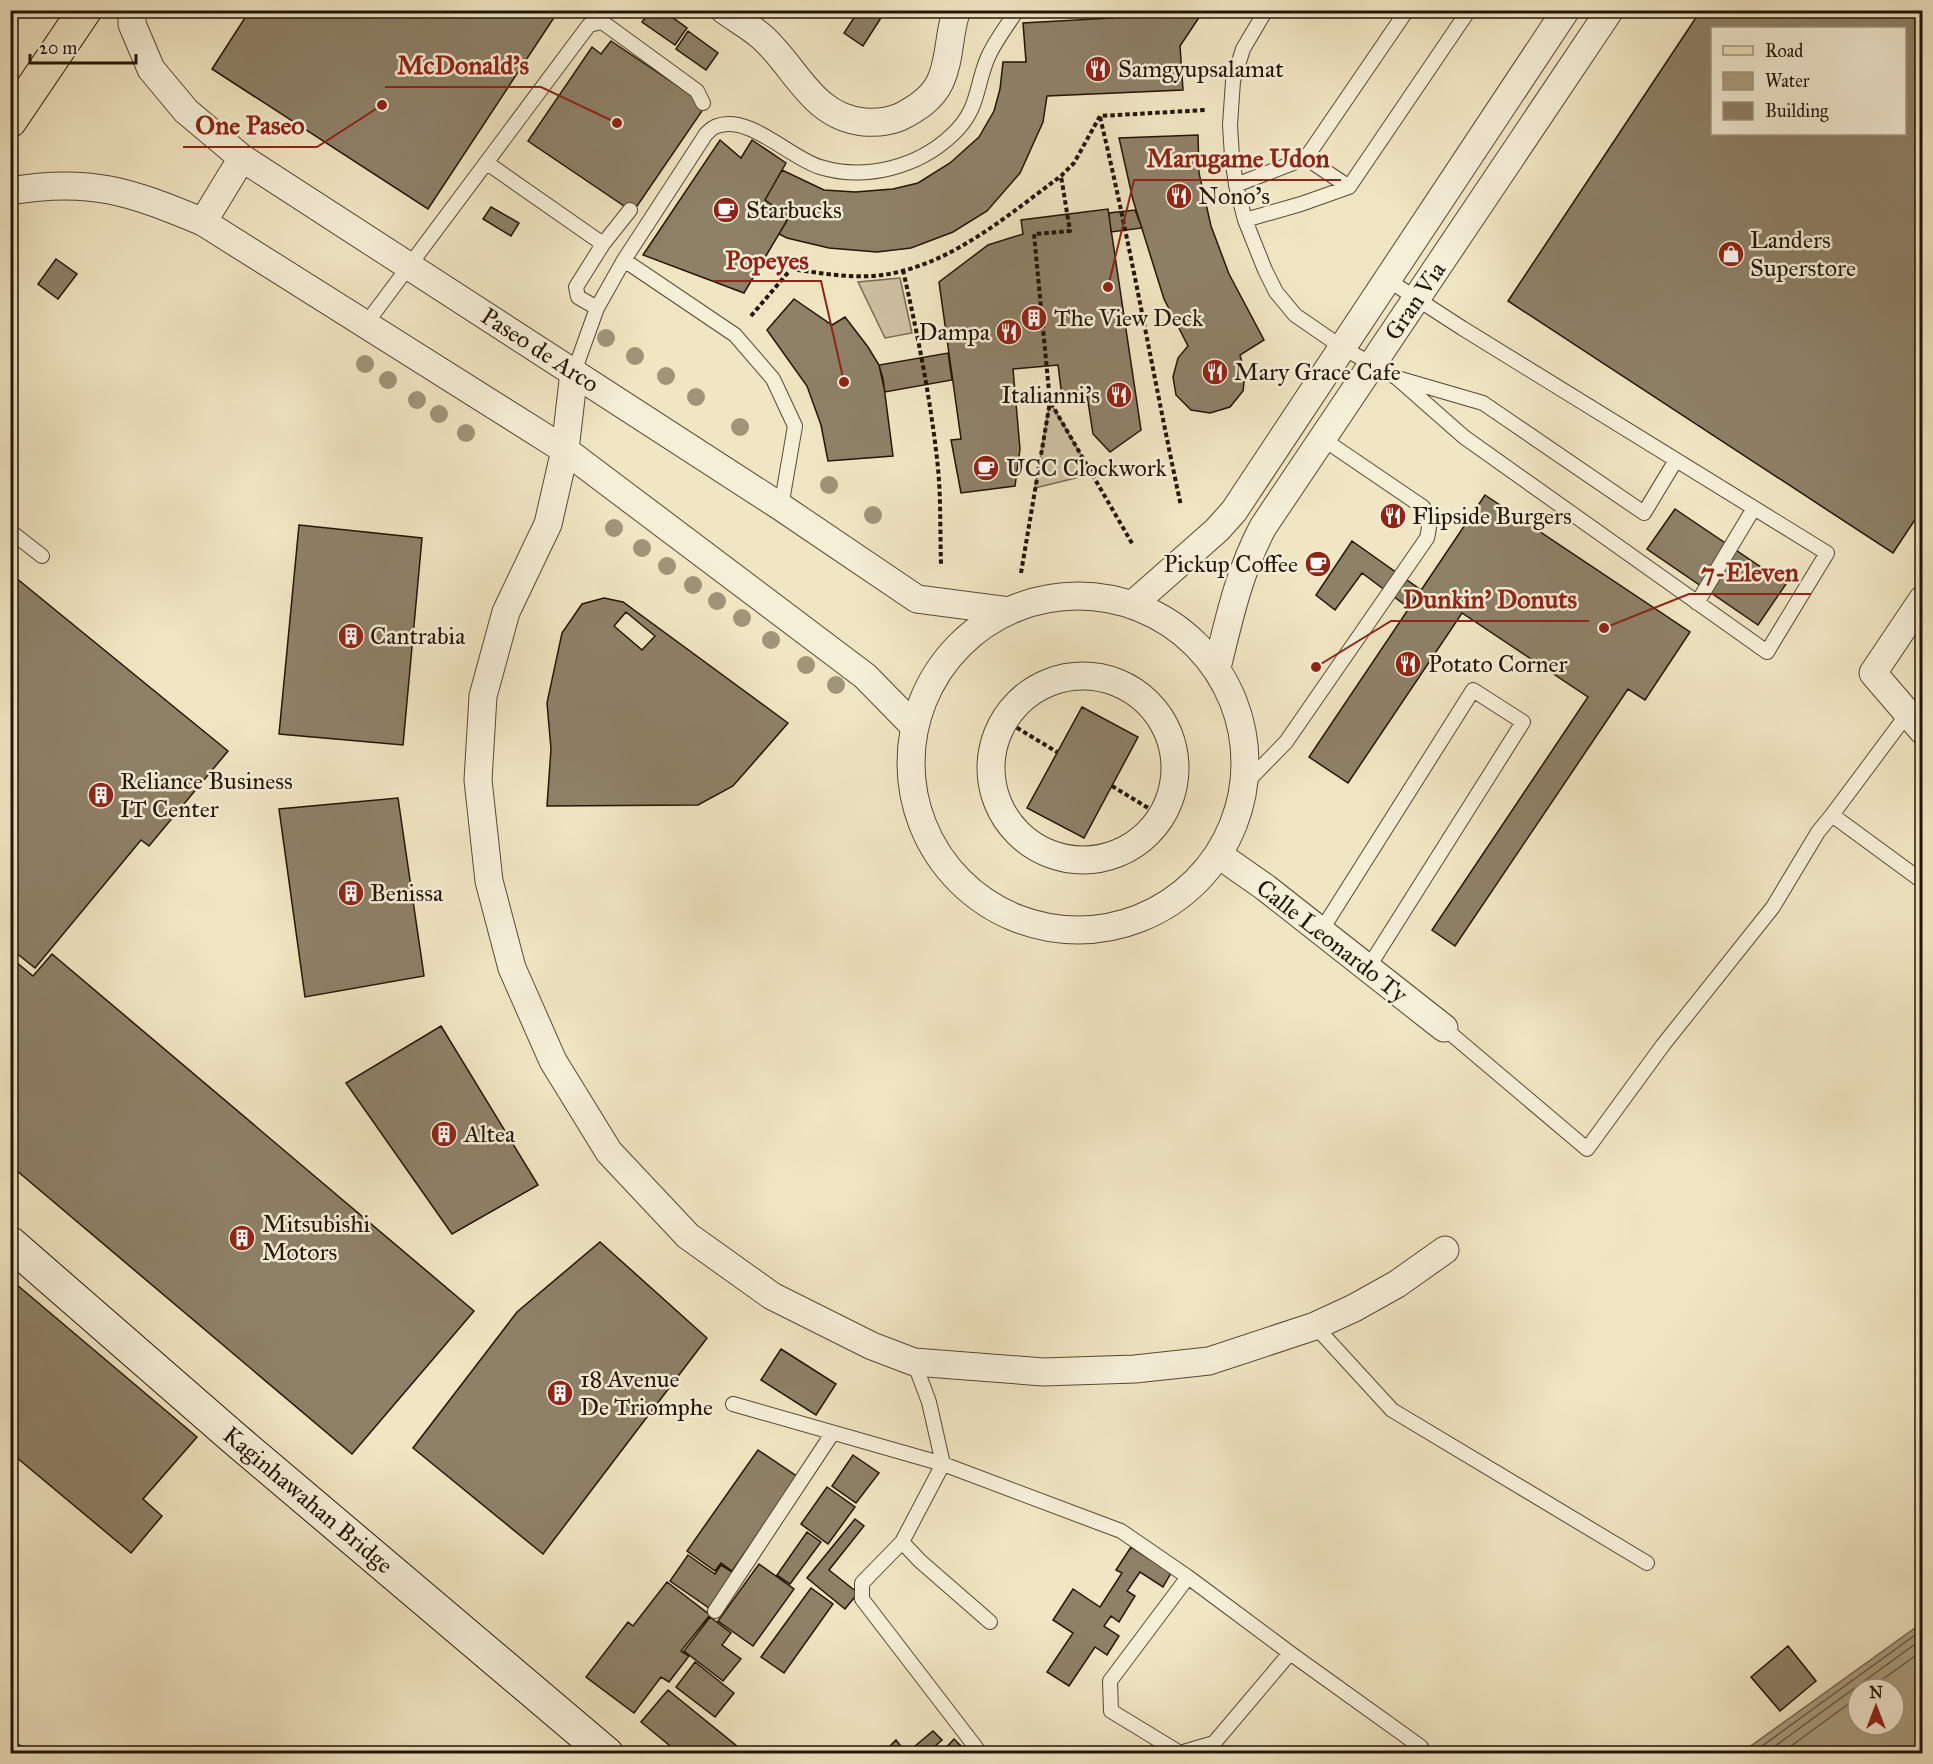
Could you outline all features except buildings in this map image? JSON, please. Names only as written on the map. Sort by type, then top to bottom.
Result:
[{"type":"main road","points":[[10,121],[85,10]]},
{"type":"main road","name":"Kaginhawahan Bridge","points":[[10,1244],[235,1439],[607,1754]]},
{"type":"street","name":"Paseo de Arco","points":[[132,10],[132,24],[151,69],[186,111],[242,158],[781,507],[917,599],[1009,610]]},
{"type":"street","points":[[724,10],[761,36],[807,92],[821,105],[839,117],[873,123],[890,121],[918,108],[940,82],[957,10]]},
{"type":"street","name":"Gran Via","points":[[1132,605],[1217,530],[1234,511],[1566,10]]},
{"type":"street","name":"Gran Via","points":[[1217,668],[1240,579],[1263,527],[1610,10]]},
{"type":"street","points":[[203,222],[242,158]]},
{"type":"street","points":[[10,191],[66,184],[100,187],[147,199],[203,222],[565,450],[865,676],[914,726]]},
{"type":"street","points":[[574,372],[565,450],[548,524],[506,612],[483,696],[478,780],[489,881],[512,968],[552,1061],[609,1152],[688,1236],[772,1296],[872,1346],[915,1362],[1043,1372],[1135,1369],[1209,1361],[1315,1326],[1354,1308],[1397,1284],[1445,1251]]},
{"type":"street","points":[[1070,596],[1101,597],[1132,605],[1164,619],[1193,641],[1217,668],[1229,689],[1240,719],[1246,759],[1245,784],[1232,830],[1219,855],[1201,876],[1178,897],[1150,913],[1121,924],[1090,929],[1059,928],[1028,922],[999,910],[973,894],[950,872],[932,846],[919,818],[912,788],[910,756],[914,726],[921,701],[935,674],[966,638],[986,622],[1009,610],[1039,600],[1070,596]]},
{"type":"street","points":[[1915,722],[1873,673],[1923,600]]},
{"type":"street","points":[[1088,676],[1112,680],[1134,690],[1152,706],[1166,725],[1174,748],[1176,771],[1173,795],[1163,817],[1148,835],[1127,850],[1102,859],[1076,861],[1050,855],[1027,843],[1009,824],[996,801],[990,779],[991,756],[997,734],[1004,720],[1024,697],[1043,685],[1065,677],[1088,676]]},
{"type":"street","name":"Calle Leonardo Ty","points":[[1219,855],[1266,888],[1444,1028]]},
{"type":"lane","points":[[574,372],[597,308],[624,260],[706,134],[716,126],[726,124],[741,126],[756,131],[802,160],[838,170],[858,172],[892,169],[909,163],[931,151],[952,135],[966,119],[975,102],[988,57],[1017,10]]},
{"type":"lane","points":[[1266,10],[1243,49],[1233,81],[1232,157],[1245,220],[1265,270],[1276,292],[1296,315],[1343,348],[1397,378],[1483,403],[1644,513],[1676,460]]},
{"type":"lane","points":[[1236,185],[1306,158],[1407,10]]},
{"type":"lane","points":[[1245,220],[1349,187],[1469,10]]},
{"type":"lane","points":[[365,325],[589,25],[594,22],[605,24],[697,91],[703,103]]},
{"type":"lane","points":[[1306,158],[1349,187]]},
{"type":"lane","points":[[487,163],[603,244]]},
{"type":"lane","points":[[597,308],[578,297],[576,287],[603,244],[630,210]]},
{"type":"lane","points":[[624,260],[735,335],[773,380],[795,426],[781,507]]},
{"type":"lane","points":[[1388,280],[1827,553],[1767,652],[1464,437],[1397,378]]},
{"type":"lane","points":[[1245,784],[1286,742],[1427,538],[1430,526],[1429,516],[1423,507],[1323,439]]},
{"type":"lane","points":[[1697,603],[1754,508]]},
{"type":"lane","points":[[10,531],[42,556]]},
{"type":"lane","points":[[1321,931],[1473,690],[1523,722],[1368,968]]},
{"type":"lane","points":[[1444,1028],[1587,1149],[1663,1046],[1773,907],[1818,832],[1915,722]]},
{"type":"lane","points":[[1832,815],[1923,881]]},
{"type":"lane","points":[[1315,1326],[1392,1410],[1647,1563]]},
{"type":"lane","points":[[915,1362],[929,1402],[943,1464],[902,1542],[862,1583],[862,1599],[981,1754]]},
{"type":"lane","points":[[733,1404],[943,1464],[1121,1531],[1188,1577],[1421,1747],[1422,1754]]},
{"type":"lane","points":[[715,1611],[832,1434]]},
{"type":"lane","points":[[902,1542],[920,1561],[990,1622]]},
{"type":"lane","points":[[1188,1577],[1110,1681],[1111,1711],[1180,1753],[1219,1748],[1290,1653]]},
{"type":"lane","points":[[10,1749],[22,1754]]},
{"type":"path","points":[[1100,116],[1232,109]]},
{"type":"path","points":[[735,335],[791,269],[840,276],[882,275],[916,267],[961,246],[1061,176],[1074,163],[1100,116]]},
{"type":"path","points":[[1100,116],[1123,212],[1157,395],[1181,506]]},
{"type":"path","points":[[1021,573],[1050,402],[1034,234],[1070,231],[1061,176]]},
{"type":"path","points":[[903,270],[932,417],[938,471],[941,564]]},
{"type":"path","points":[[1050,402],[1133,545]]},
{"type":"path","points":[[1004,720],[1057,752]]},
{"type":"path","points":[[1112,786],[1163,817]]},
{"type":"shaded area","points":[[900,278],[912,333],[885,338],[858,282]]},
{"type":"shaded area","points":[[1050,402],[1092,474],[1035,488]]},
{"type":"water","points":[[1922,1623],[1922,1753],[1741,1753],[1846,1678],[1846,1737],[1906,1737],[1906,1677],[1847,1677]]},
{"type":"place","name":"Samgyupsalamat","points":[[1098,69]]},
{"type":"place","name":"One Paseo","points":[[382,105]]},
{"type":"place","name":"McDonald's","points":[[617,123]]},
{"type":"place","name":"Nono's","points":[[1179,196]]},
{"type":"place","name":"Starbucks","points":[[726,210]]},
{"type":"place","name":"Landers Superstore","points":[[1731,254]]},
{"type":"place","name":"Marugame Udon","points":[[1108,287]]},
{"type":"place","name":"The View Deck","points":[[1034,318]]},
{"type":"place","name":"Dampa","points":[[1009,332]]},
{"type":"place","name":"Mary Grace Cafe","points":[[1215,372]]},
{"type":"place","name":"Popeyes","points":[[844,382]]},
{"type":"place","name":"Italianni's","points":[[1119,395]]},
{"type":"place","name":"UCC Clockwork","points":[[986,468]]},
{"type":"place","name":"Flipside Burgers","points":[[1393,516]]},
{"type":"place","name":"Pickup Coffee","points":[[1318,564]]},
{"type":"place","name":"7-Eleven","points":[[1604,628]]},
{"type":"place","name":"Cantrabia","points":[[351,636]]},
{"type":"place","name":"Potato Corner","points":[[1408,664]]},
{"type":"place","name":"Dunkin' Donuts","points":[[1316,667]]},
{"type":"place","name":"Reliance Business IT Center","points":[[101,795]]},
{"type":"place","name":"Benissa","points":[[351,893]]},
{"type":"place","name":"Altea","points":[[444,1134]]},
{"type":"place","name":"Mitsubishi Motors","points":[[242,1238]]},
{"type":"place","name":"18 Avenue De Triomphe","points":[[560,1393]]}]
